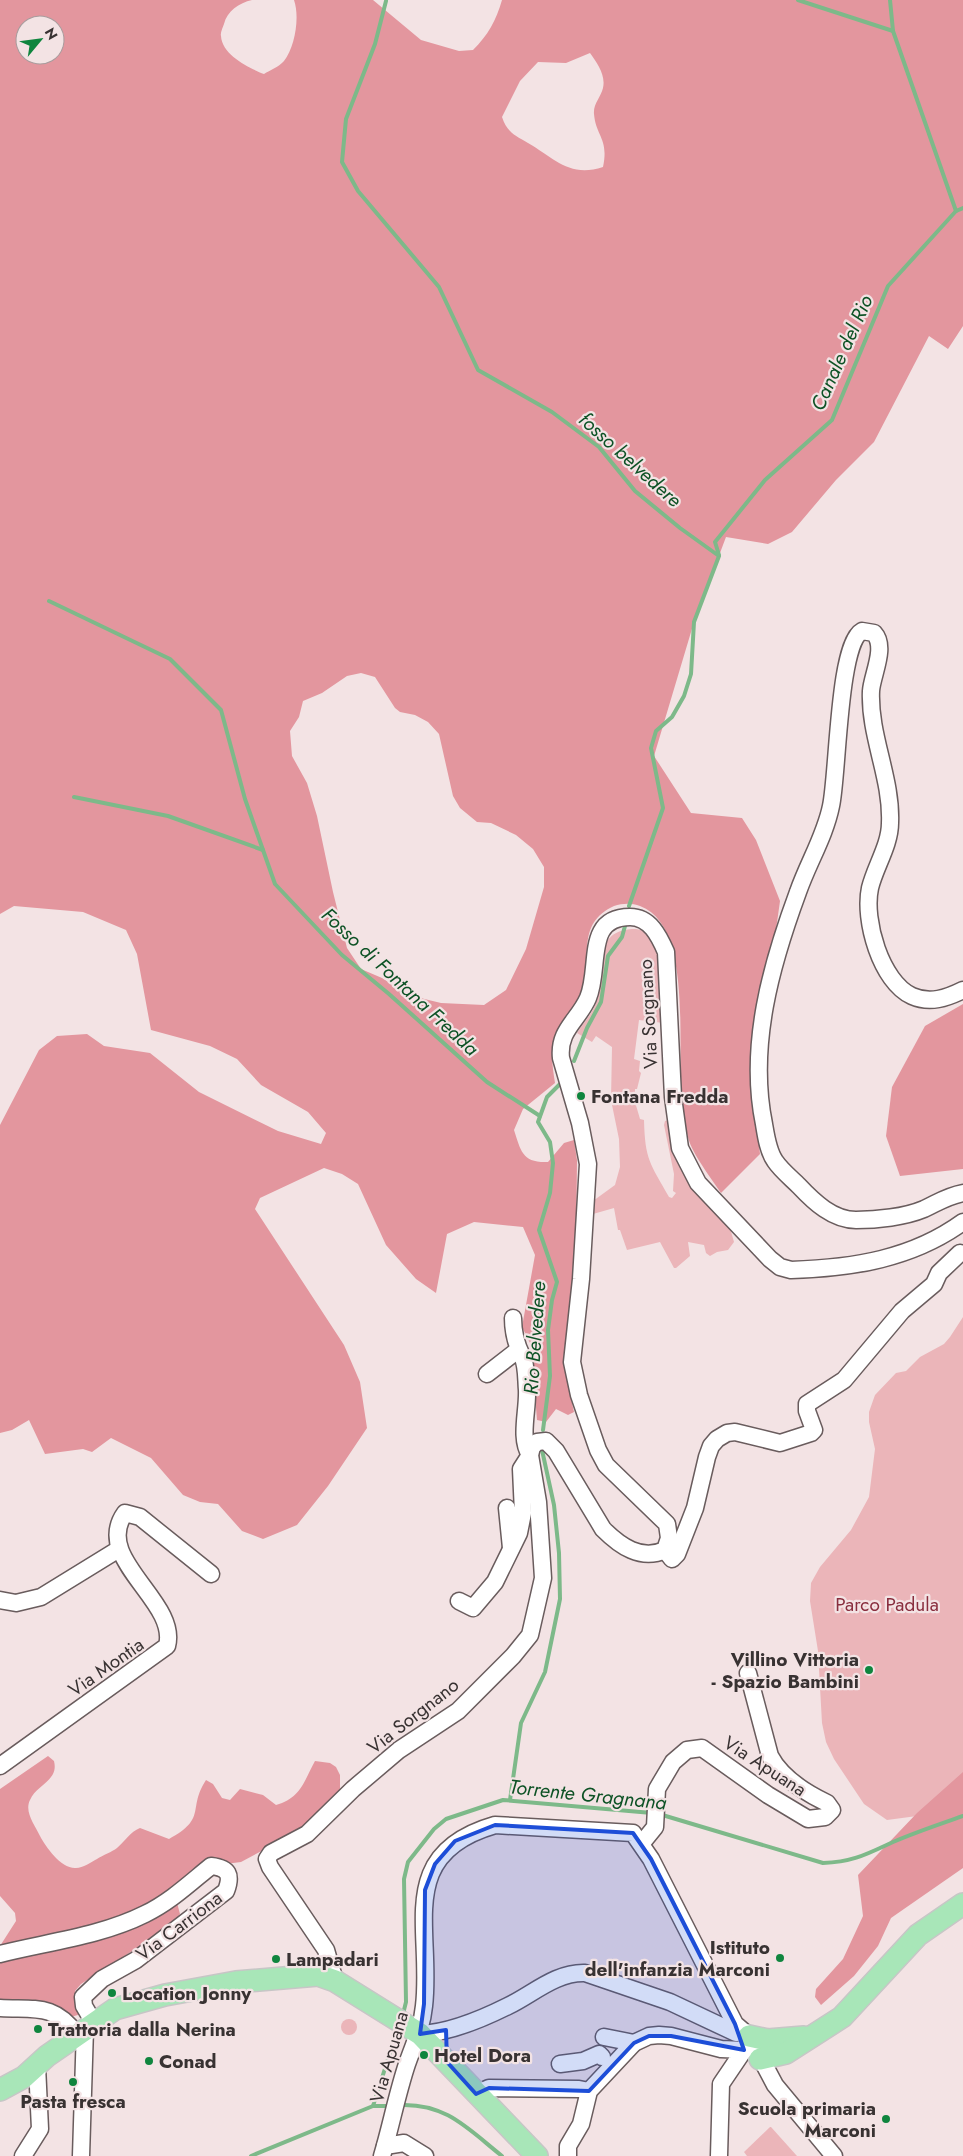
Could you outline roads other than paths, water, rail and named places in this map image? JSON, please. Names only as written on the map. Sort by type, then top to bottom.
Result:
[{"type":"main road","points":[[745,2040],[786,2053],[818,2034],[842,2017],[918,1935],[963,1904]]},
{"type":"main road","points":[[0,2090],[24,2078],[47,2056],[115,2010],[140,2001],[236,1982],[318,1975],[335,1981],[447,2055],[476,2094],[537,2156]]},
{"type":"street","points":[[962,983],[941,1000],[925,1000],[911,996],[889,974],[874,942],[868,913],[870,888],[890,825],[889,787],[873,720],[871,692],[877,664],[878,640],[870,631],[862,631],[854,639],[840,705],[836,776],[831,807],[818,845],[796,895],[769,985],[759,1038],[761,1109],[768,1144],[774,1160],[803,1190],[833,1216],[855,1220],[895,1216],[924,1209],[946,1196],[963,1193]]},
{"type":"street","name":"Via Sorgnano","points":[[665,1550],[670,1538],[667,1524],[606,1465],[598,1450],[579,1395],[572,1362],[581,1279],[588,1164],[584,1140],[560,1045],[567,1028],[588,999],[593,983],[602,928],[615,918],[638,918],[647,922],[659,936],[666,952],[673,1097],[680,1148],[698,1182],[770,1259],[780,1267],[791,1270],[872,1263],[905,1253],[963,1222]]},
{"type":"street","points":[[459,1601],[473,1608],[480,1602],[495,1582],[511,1550],[519,1533],[523,1513],[521,1469],[537,1442],[546,1441],[556,1451],[602,1529],[613,1540],[631,1550],[647,1555],[665,1550],[672,1559],[677,1554],[695,1508],[707,1457],[711,1446],[717,1439],[727,1433],[735,1432],[780,1443],[811,1433],[814,1430],[807,1411],[807,1404],[844,1380],[902,1311],[934,1284],[939,1273],[960,1253]]},
{"type":"street","points":[[513,1318],[518,1350],[522,1356],[525,1369],[527,1392],[524,1446],[531,1451]]},
{"type":"street","points":[[487,1374],[518,1350]]},
{"type":"street","name":"Via Sorgnano","points":[[335,1981],[326,1950],[267,1860],[271,1853],[307,1834],[354,1789],[399,1750],[458,1711],[513,1656],[530,1636],[543,1578],[538,1502],[531,1451]]},
{"type":"street","points":[[507,1508],[511,1550]]},
{"type":"street","name":"Via Montia","points":[[0,1766],[160,1654],[167,1646],[169,1638],[166,1623],[119,1550],[116,1528],[124,1513],[140,1517],[211,1574]]},
{"type":"street","points":[[0,1600],[16,1603],[41,1597],[119,1550]]},
{"type":"street","name":"Via Apuana","points":[[384,2151],[407,2064],[407,2027],[424,2004],[425,1890],[435,1864],[455,1841],[474,1831],[495,1825],[633,1833],[642,1843],[655,1827],[657,1789],[673,1762],[688,1750],[702,1748],[768,1795],[808,1819],[825,1817],[832,1810],[827,1803],[782,1774],[775,1766],[770,1756],[748,1673]]},
{"type":"street","points":[[642,1843],[745,2040],[775,2085],[834,2156]]},
{"type":"street","name":"Via Carriona","points":[[0,1954],[114,1927],[146,1914],[170,1900],[211,1866],[220,1867],[227,1872],[230,1880],[226,1891],[136,1960],[102,1979],[82,1997],[86,2029]]},
{"type":"street","points":[[407,2027],[433,2033],[455,2027],[508,2006],[557,1978],[573,1973],[585,1973],[670,2002],[745,2040]]},
{"type":"street","points":[[0,2008],[42,2008],[86,2029],[81,2156]]},
{"type":"street","points":[[447,2055],[446,2042],[455,2027]]},
{"type":"street","points":[[568,2156],[568,2146],[581,2124],[589,2091],[610,2060],[634,2043],[649,2036],[659,2035],[672,2036],[722,2049],[745,2040]]},
{"type":"street","points":[[604,2037],[634,2043]]},
{"type":"street","points":[[719,2156],[721,2084],[745,2040]]},
{"type":"street","points":[[560,2064],[583,2061],[599,2054],[610,2060]]},
{"type":"street","points":[[23,2156],[40,2129],[37,2066]]},
{"type":"street","points":[[476,2094],[490,2088],[579,2088],[589,2091]]},
{"type":"street","points":[[384,2151],[404,2143],[425,2156]]},
{"type":"waterway","points":[[798,0],[893,31]]},
{"type":"waterway","points":[[890,0],[893,31],[956,211]]},
{"type":"waterway","name":"fosso belvedere","points":[[386,1],[375,44],[346,119],[342,162],[358,191],[439,287],[478,370],[552,412],[599,447],[635,491],[680,528],[719,556],[694,622],[691,674],[684,696],[672,717],[656,731],[651,748],[663,808],[629,906]]},
{"type":"waterway","name":"Canale del Rio","points":[[719,555],[715,542],[765,480],[832,420],[888,286],[956,211],[963,208]]},
{"type":"waterway","name":"Fosso di Fontana Fredda","points":[[49,601],[170,659],[221,710],[245,799],[275,884],[342,955],[389,994],[487,1082],[540,1116]]},
{"type":"waterway","name":"Fosso di Fontana Fredda","points":[[74,797],[168,816],[263,850]]},
{"type":"waterway","name":"Rio Belvedere","points":[[574,1061],[587,1028],[601,1002],[608,956],[622,937],[625,926]]},
{"type":"waterway","name":"Rio Belvedere","points":[[543,1430],[550,1376],[548,1330],[552,1300],[557,1282],[539,1230],[550,1193],[553,1163],[550,1142],[538,1122],[547,1097],[561,1083]]},
{"type":"waterway","name":"Rio Belvedere","points":[[510,1800],[521,1723],[545,1672],[560,1599],[559,1553],[554,1505],[542,1450]]},
{"type":"waterway","name":"Torrente Gragnana","points":[[403,2014],[406,2002],[404,1879],[408,1862],[434,1829],[446,1819],[503,1800],[652,1813]]},
{"type":"waterway","name":"Torrente Gragnana","points":[[659,1814],[823,1863],[859,1857],[910,1835],[963,1816]]},
{"type":"waterway","name":"Torrente Gragnana","points":[[373,2106],[398,2028]]},
{"type":"waterway","points":[[400,2105],[431,2108],[444,2113],[467,2127],[502,2156]]},
{"type":"waterway","points":[[251,2156],[373,2106],[391,2106]]},
{"type":"place","name":"Fontana Fredda","points":[[581,1096]]},
{"type":"place","name":"Villino Vittoria - Spazio Bambini","points":[[869,1670]]},
{"type":"place","name":"Istituto dell'infanzia Marconi","points":[[780,1958]]},
{"type":"place","name":"Lampadari","points":[[276,1959]]},
{"type":"place","name":"Location Jonny","points":[[112,1993]]},
{"type":"place","name":"Trattoria dalla Nerina","points":[[38,2029]]},
{"type":"place","name":"Hotel Dora","points":[[424,2055]]},
{"type":"place","name":"Conad","points":[[149,2061]]},
{"type":"place","name":"Pasta fresca","points":[[73,2082]]},
{"type":"place","name":"Scuola primaria Marconi","points":[[886,2119]]},
{"type":"park label","name":"Parco Padula","points":[[887,1604]]}]
